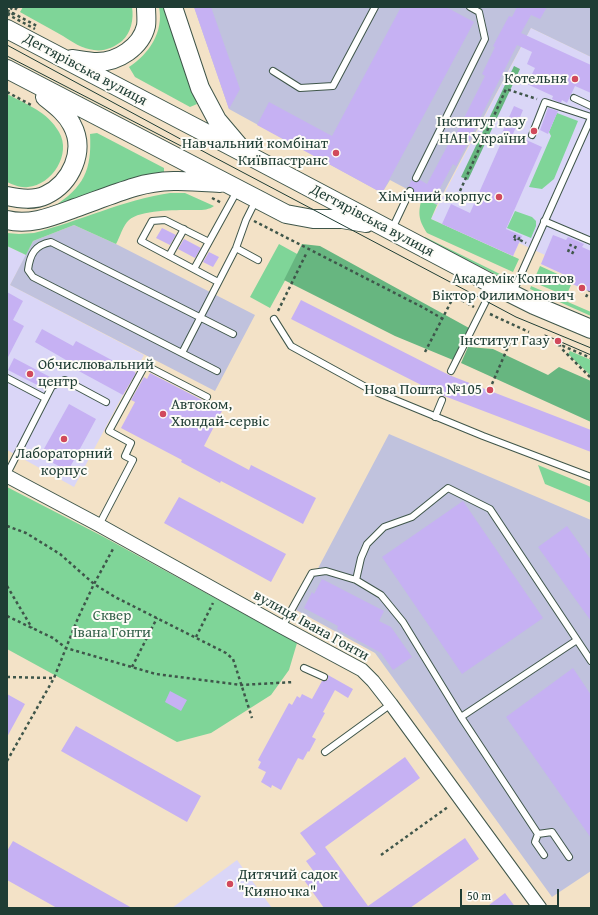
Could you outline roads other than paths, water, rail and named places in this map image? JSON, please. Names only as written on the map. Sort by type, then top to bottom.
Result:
[{"type":"main road","points":[[57,56],[98,62],[112,59],[130,51],[136,44],[146,26],[146,7]]},
{"type":"main road","points":[[173,7],[200,88],[217,120],[244,153]]},
{"type":"main road","name":"Дегтярівська вулиця","points":[[7,29],[34,32],[57,56],[494,285],[591,329]]},
{"type":"main road","points":[[9,76],[286,214],[314,219],[342,219],[387,228]]},
{"type":"main road","points":[[7,196],[19,199],[33,199],[45,196],[57,189],[72,171],[76,161],[77,152],[75,132],[65,115],[56,105],[9,76]]},
{"type":"main road","points":[[7,220],[23,222],[40,220],[135,187],[152,183],[177,180],[233,187]]},
{"type":"street","name":"вулиця Івана Гонти","points":[[7,475],[282,628],[362,670],[373,681],[540,908]]},
{"type":"lane","points":[[273,71],[300,88],[333,86],[375,7]]},
{"type":"lane","points":[[416,178],[485,39],[479,12],[470,7]]},
{"type":"lane","points":[[574,98],[591,106]]},
{"type":"lane","points":[[512,294],[591,118],[545,102],[532,135]]},
{"type":"lane","points":[[194,269],[228,207],[233,187]]},
{"type":"lane","points":[[387,228],[410,191]]},
{"type":"lane","points":[[182,353],[236,248],[256,199]]},
{"type":"lane","points":[[209,242],[165,220],[152,221],[141,241],[218,282]]},
{"type":"lane","points":[[544,221],[591,241]]},
{"type":"lane","points":[[169,256],[184,229]]},
{"type":"lane","points":[[217,371],[33,278],[28,270],[29,263],[37,247],[42,241],[51,242],[233,334]]},
{"type":"lane","points":[[236,248],[258,260]]},
{"type":"lane","points":[[451,371],[494,285]]},
{"type":"lane","points":[[274,319],[291,346],[371,390],[435,417],[591,478]]},
{"type":"lane","points":[[99,525],[133,460],[125,456],[131,443],[109,431],[145,365],[207,397]]},
{"type":"lane","points":[[7,378],[45,398]]},
{"type":"lane","points":[[7,475],[52,386],[65,380],[106,402]]},
{"type":"lane","points":[[435,417],[442,400]]},
{"type":"lane","points":[[356,580],[361,558],[367,544],[384,527],[412,517],[448,488],[490,509],[591,661]]},
{"type":"lane","points":[[282,628],[312,573],[326,571],[356,580],[381,595],[403,622],[461,717],[538,834]]},
{"type":"lane","points":[[461,717],[577,640]]},
{"type":"lane","points":[[304,668],[324,677]]},
{"type":"lane","points":[[325,752],[390,704]]},
{"type":"lane","points":[[538,834],[552,832],[569,857]]},
{"type":"lane","points":[[538,834],[535,842],[544,855]]},
{"type":"tram line","points":[[7,45],[210,155],[516,317],[591,348]]},
{"type":"tram line","points":[[7,56],[183,147]]},
{"type":"tram line","points":[[545,335],[591,355]]},
{"type":"place","name":"Котельня","points":[[575,79]]},
{"type":"place","name":"Інститут газу НАН України","points":[[534,131]]},
{"type":"place","name":"Навчальний комбінат Київпастранс","points":[[336,153]]},
{"type":"place","name":"Хімічний корпус","points":[[499,197]]},
{"type":"place","name":"Академік Копитов Віктор Филимонович","points":[[582,288]]},
{"type":"place","name":"Інститут Газу","points":[[558,341]]},
{"type":"place","name":"Обчислювальний центр","points":[[30,374]]},
{"type":"place","name":"Нова Пошта №105","points":[[490,390]]},
{"type":"place","name":"Автоком, Хюндай-сервіс","points":[[163,414]]},
{"type":"place","name":"Лабораторний корпус","points":[[64,439]]},
{"type":"place","name":"Дитячий садок \"Кияночка\"","points":[[230,884]]},
{"type":"park label","name":"Сквер Івана Гонти","points":[[112,624]]}]
